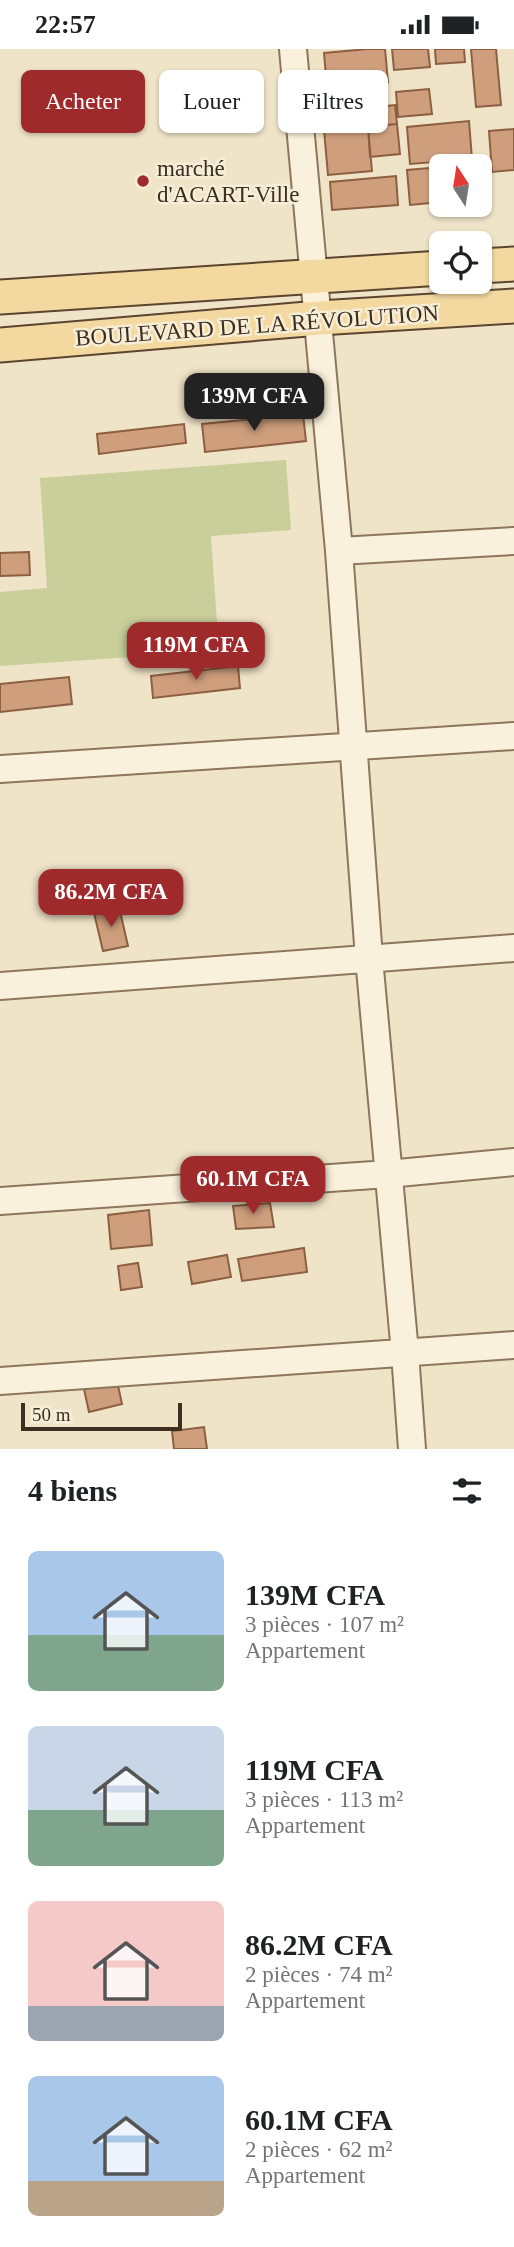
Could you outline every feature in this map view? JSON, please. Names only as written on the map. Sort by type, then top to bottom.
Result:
[{"type":"main road","points":[[492,265],[514,264]]},
{"type":"main road","name":"BOULEVARD DE LA RÉVOLUTION","points":[[0,297],[429,269]]},
{"type":"main road","name":"BOULEVARD DE LA RÉVOLUTION","points":[[0,345],[319,318],[514,306]]},
{"type":"street","points":[[293,49],[339,551],[369,958],[412,1449]]},
{"type":"street","points":[[339,551],[514,541]]},
{"type":"street","points":[[0,769],[514,736]]},
{"type":"street","points":[[0,986],[514,948]]},
{"type":"street","points":[[0,1201],[388,1174],[514,1162]]},
{"type":"street","points":[[0,1381],[514,1345]]},
{"type":"green space","points":[[286,460],[291,530],[211,536],[219,651],[0,666],[0,592],[47,588],[40,478]]},
{"type":"building","points":[[385,49],[387,70],[325,70],[324,53]]},
{"type":"building","points":[[392,49],[428,49],[430,67],[394,70]]},
{"type":"building","points":[[435,49],[464,49],[465,62],[436,64]]},
{"type":"building","points":[[471,49],[496,49],[501,105],[476,107]]},
{"type":"building","points":[[429,89],[432,114],[398,117],[396,92]]},
{"type":"building","points":[[395,105],[397,124],[388,125],[388,106]]},
{"type":"building","points":[[469,121],[472,154],[429,154],[429,162],[410,164],[407,127]]},
{"type":"building","points":[[397,124],[400,154],[370,157],[368,133],[388,133],[388,125]]},
{"type":"building","points":[[514,129],[514,170],[492,172],[489,131]]},
{"type":"building","points":[[324,133],[369,133],[372,171],[328,175]]},
{"type":"building","points":[[429,168],[429,203],[410,205],[407,170]]},
{"type":"building","points":[[396,176],[398,205],[332,210],[330,182]]},
{"type":"building","points":[[303,414],[306,441],[205,452],[202,424]]},
{"type":"building","points":[[184,424],[186,443],[99,454],[97,434]]},
{"type":"building","points":[[29,552],[30,575],[0,576],[0,553]]},
{"type":"building","points":[[238,666],[240,688],[153,698],[151,676]]},
{"type":"building","points":[[69,677],[72,704],[0,712],[0,684]]},
{"type":"building","points":[[119,907],[128,946],[103,951],[94,913]]},
{"type":"building","points":[[270,1203],[274,1227],[236,1229],[233,1206]]},
{"type":"building","points":[[149,1210],[152,1245],[111,1249],[108,1215]]},
{"type":"building","points":[[304,1248],[307,1272],[242,1281],[238,1259]]},
{"type":"building","points":[[227,1255],[231,1277],[192,1284],[188,1262]]},
{"type":"building","points":[[138,1263],[142,1287],[121,1290],[118,1266]]},
{"type":"building","points":[[117,1381],[122,1404],[89,1412],[84,1389]]},
{"type":"building","points":[[204,1427],[207,1449],[174,1449],[172,1431]]},
{"type":"place","name":"marché d'ACART-Ville","points":[[143,181]]}]
